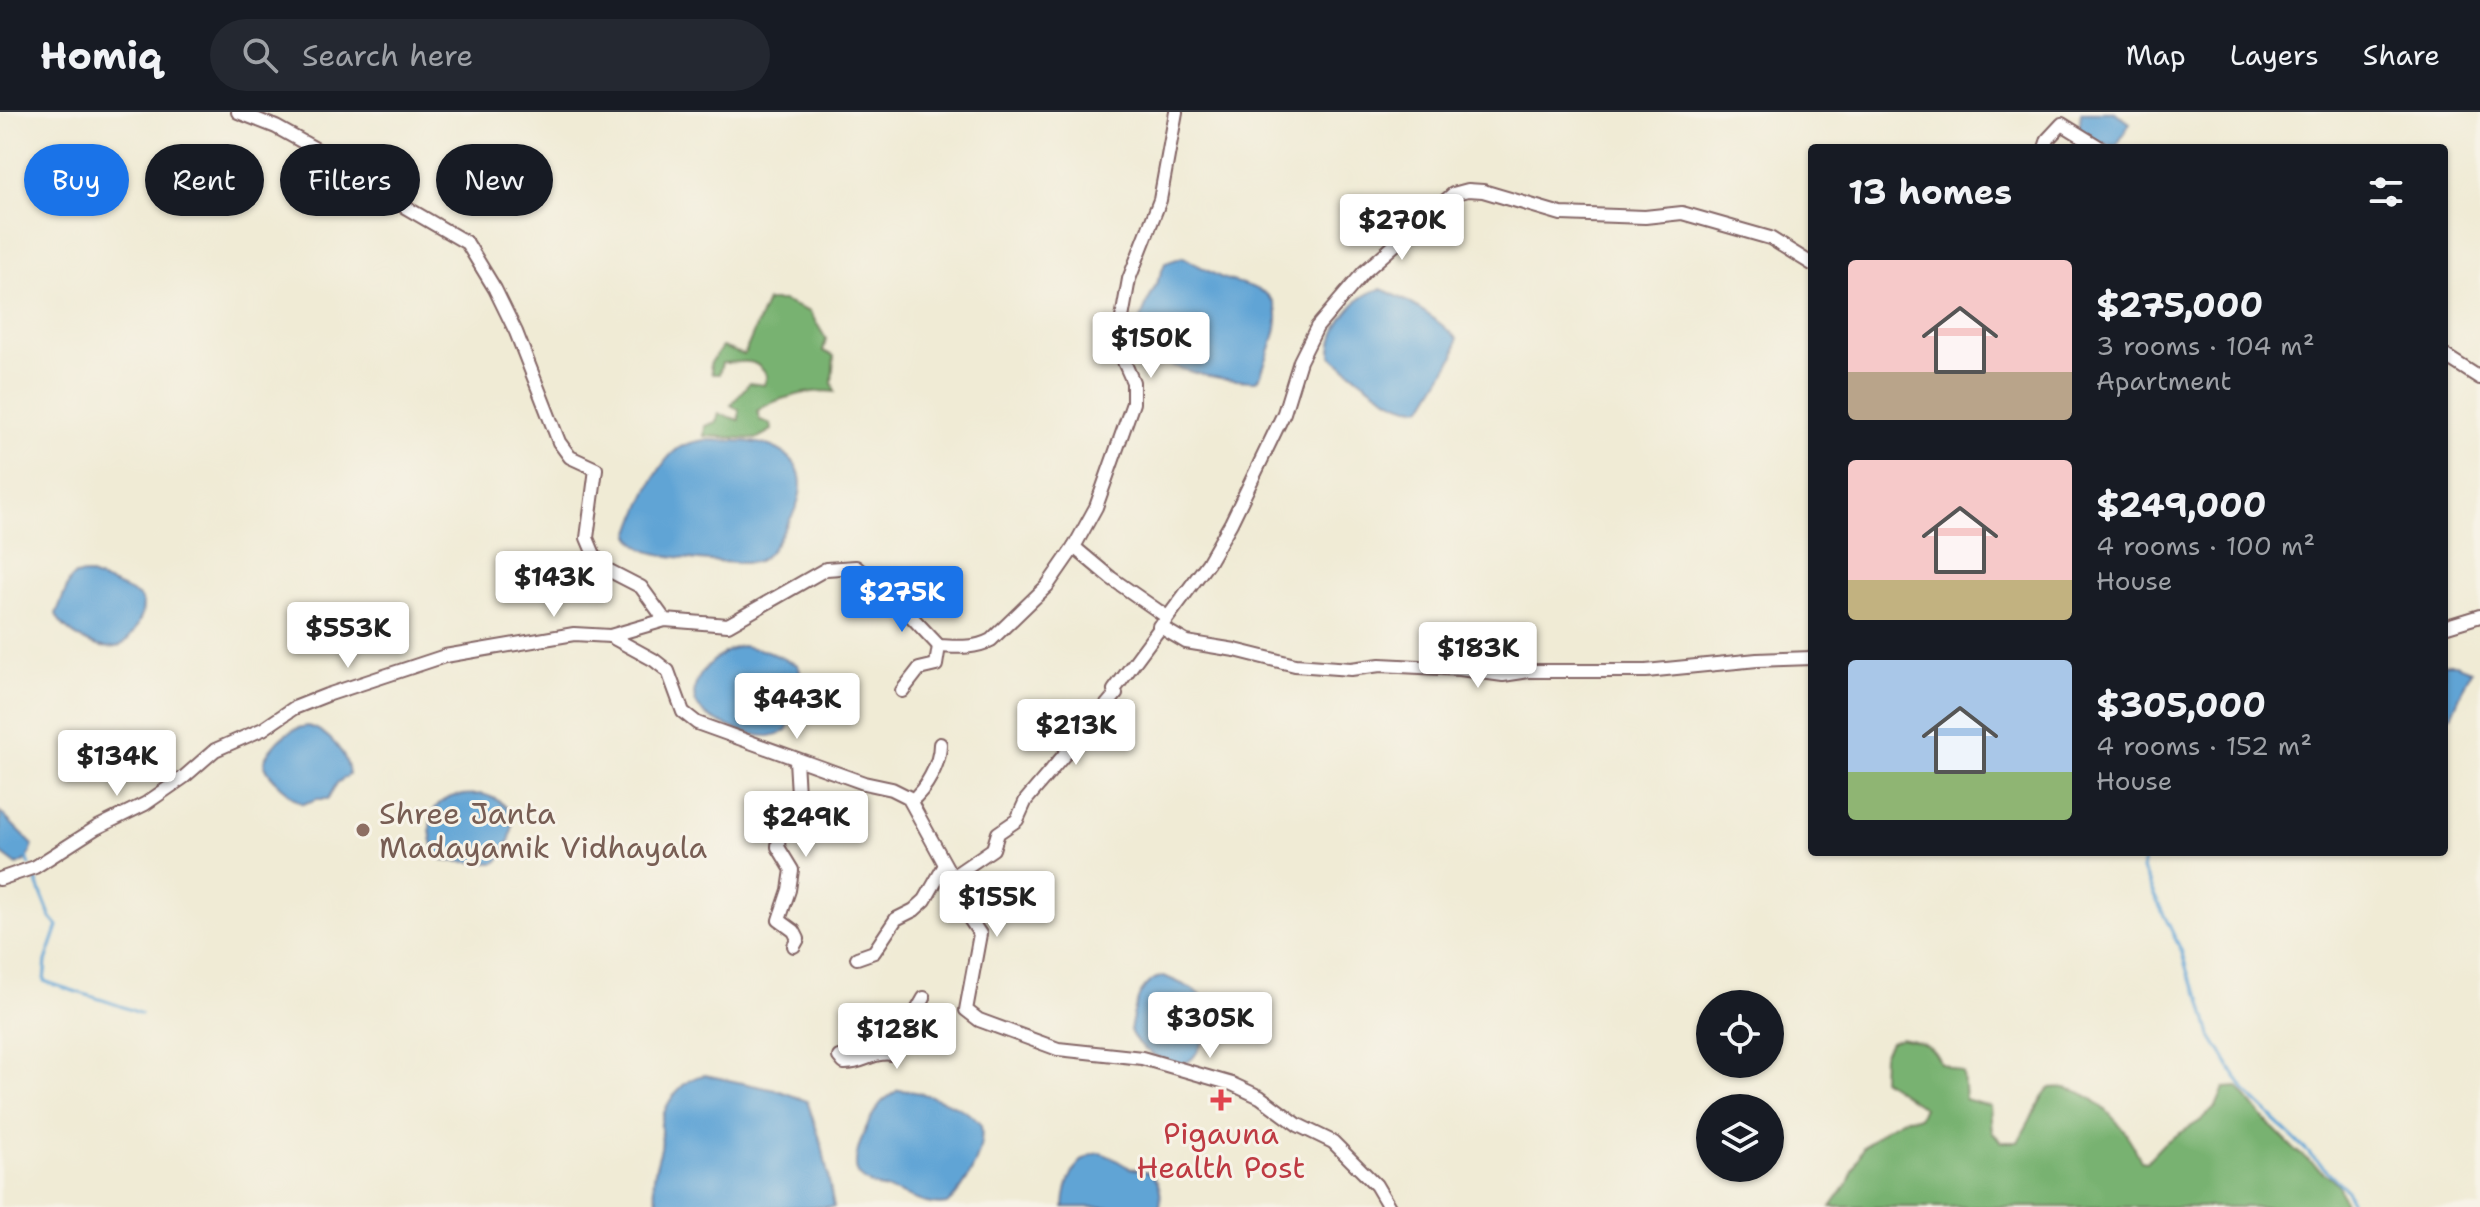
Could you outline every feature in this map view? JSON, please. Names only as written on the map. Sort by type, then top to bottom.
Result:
[{"type":"street","points":[[238,112],[276,127],[321,152],[393,200],[467,243],[516,332],[559,442],[570,457],[596,469],[587,538],[595,557],[608,570],[641,587],[652,598],[665,620]]},
{"type":"street","points":[[0,879],[35,867],[96,828],[145,804],[184,777],[215,750],[263,729],[294,708],[445,656],[574,634],[610,636],[665,620],[728,625],[826,569],[856,567],[907,612],[939,646],[961,648],[991,640],[1047,586],[1074,547],[1096,507],[1133,403],[1133,382],[1117,346],[1129,279],[1160,200],[1176,112]]},
{"type":"street","points":[[2046,144],[2062,124],[2094,144]]},
{"type":"street","points":[[857,958],[874,952],[896,919],[925,900],[948,871],[993,849],[998,833],[1017,820],[1026,800],[1116,694],[1114,690],[1208,563],[1231,523],[1284,413],[1300,361],[1317,327],[1364,272],[1453,194],[1468,190],[1483,191],[1561,214],[1645,217],[1682,213],[1770,238],[1808,262]]},
{"type":"street","points":[[2448,358],[2480,378]]},
{"type":"street","points":[[1074,547],[1186,642],[1295,665],[1351,669],[1380,665],[1460,669],[1503,675],[1529,671],[1646,671],[1808,658]]},
{"type":"street","points":[[2448,626],[2480,616]]},
{"type":"street","points":[[610,636],[668,671],[683,712],[697,723],[796,760],[892,789],[911,801],[948,871],[959,903],[980,934],[966,1010],[979,1020],[1058,1049],[1142,1058],[1260,1097],[1298,1125],[1333,1142],[1376,1185],[1389,1207]]},
{"type":"street","points":[[902,691],[919,669],[936,665],[939,646]]},
{"type":"street","points":[[911,801],[922,792],[940,753],[940,744]]},
{"type":"street","points":[[794,946],[798,939],[794,931],[779,920],[792,870],[778,847],[779,835],[798,794],[796,760]]},
{"type":"street","points":[[839,1057],[844,1063],[855,1064],[878,1052],[892,1054],[924,998]]},
{"type":"green space","points":[[767,301],[783,301],[810,312],[826,339],[823,351],[834,356],[832,383],[835,392],[805,393],[765,406],[757,411],[760,420],[771,424],[772,430],[756,439],[704,436],[705,426],[716,422],[719,414],[739,420],[739,410],[731,405],[749,383],[764,385],[767,376],[752,363],[722,363],[719,374],[712,374],[710,364],[722,347],[744,355]]},
{"type":"green space","points":[[1901,1038],[1925,1044],[1934,1051],[1940,1063],[1963,1073],[1965,1099],[1990,1106],[1992,1132],[2002,1142],[2018,1142],[2050,1088],[2065,1088],[2080,1092],[2106,1110],[2127,1135],[2141,1161],[2146,1162],[2164,1143],[2200,1121],[2216,1107],[2224,1088],[2238,1087],[2294,1149],[2338,1184],[2346,1207],[1831,1207],[1848,1183],[1863,1147],[1905,1118],[1919,1117],[1924,1108],[1882,1079],[1883,1055],[1890,1042]]},
{"type":"water","points":[[2081,112],[2115,112],[2130,123],[2118,144],[2097,142],[2079,131]]},
{"type":"water","points":[[1183,257],[1222,278],[1259,290],[1272,301],[1276,309],[1276,327],[1261,375],[1256,381],[1207,376],[1172,365],[1144,348],[1136,337],[1165,263]]},
{"type":"water","points":[[1381,289],[1422,310],[1457,339],[1454,356],[1423,407],[1400,404],[1388,398],[1331,356],[1335,335],[1346,314],[1362,298]]},
{"type":"water","points":[[704,440],[764,444],[784,453],[798,470],[801,490],[794,512],[772,550],[758,561],[721,562],[657,553],[642,548],[630,535],[648,490],[668,458],[682,447]]},
{"type":"water","points":[[88,574],[140,598],[142,610],[138,625],[119,646],[102,647],[83,640],[66,628],[56,614],[70,580],[75,575]]},
{"type":"water","points":[[742,646],[767,651],[798,665],[804,693],[786,731],[768,736],[739,730],[708,716],[696,703],[694,694],[700,675],[715,659]]},
{"type":"water","points":[[2448,664],[2455,664],[2471,670],[2451,716],[2448,714]]},
{"type":"water","points":[[308,726],[336,744],[345,759],[349,775],[337,783],[328,799],[303,804],[289,795],[272,777],[265,762],[282,737]]},
{"type":"water","points":[[482,794],[500,802],[510,814],[512,829],[502,857],[495,863],[446,861],[437,857],[430,831],[436,807],[451,797]]},
{"type":"water","points":[[0,812],[33,845],[28,857],[17,865],[0,852]]},
{"type":"water","points":[[1164,976],[1197,992],[1210,1006],[1210,1027],[1196,1053],[1185,1063],[1161,1059],[1138,1043],[1130,1030],[1143,989],[1148,983]]},
{"type":"water","points":[[705,1075],[780,1091],[807,1101],[822,1145],[834,1207],[661,1207],[654,1185],[662,1145],[663,1115],[671,1099],[683,1086]]},
{"type":"water","points":[[898,1090],[919,1093],[956,1106],[981,1126],[980,1147],[973,1169],[947,1204],[922,1202],[872,1184],[859,1175],[856,1159],[867,1126],[883,1101]]},
{"type":"water","points":[[1099,1153],[1152,1175],[1159,1187],[1160,1207],[1064,1207],[1072,1173],[1083,1160]]},
{"type":"waterway","points":[[2150,856],[2144,859],[2142,870],[2181,950],[2189,977],[2201,999],[2211,1036],[2245,1091],[2347,1190],[2352,1207]]},
{"type":"waterway","points":[[26,857],[30,865]]},
{"type":"waterway","points":[[33,872],[51,918],[58,926],[46,961],[44,981],[141,1014]]},
{"type":"place","name":"Shree Janta Madayamik Vidhayala","points":[[363,830]]},
{"type":"place","name":"Pigauna Health Post","points":[[1221,1100]]}]
